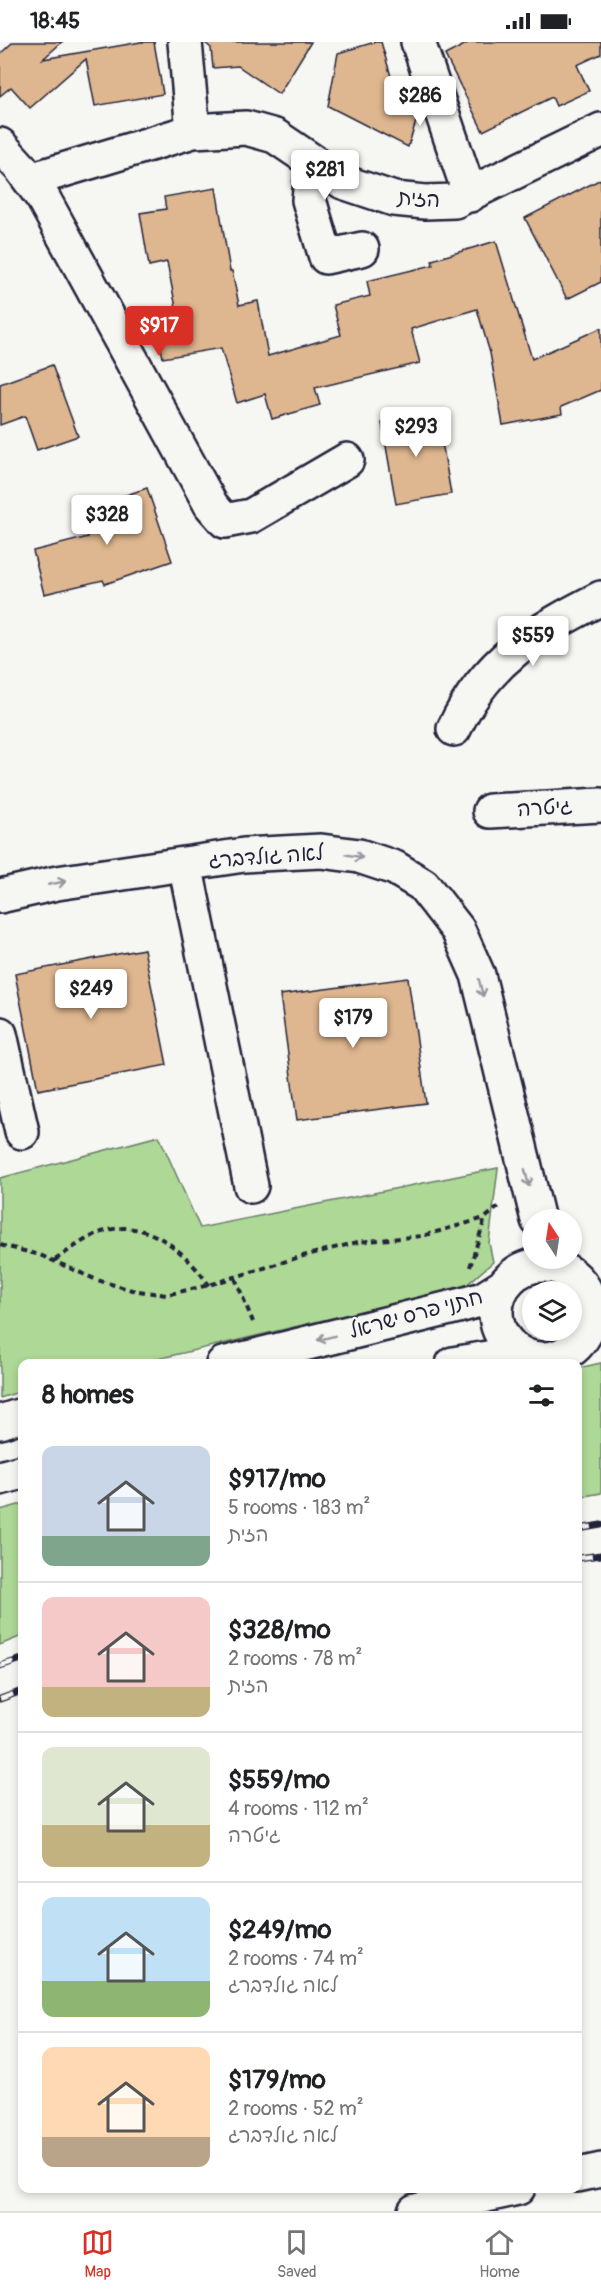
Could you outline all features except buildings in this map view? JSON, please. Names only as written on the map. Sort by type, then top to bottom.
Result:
[{"type":"street","points":[[185,42],[193,131]]},
{"type":"street","points":[[418,42],[470,195]]},
{"type":"street","name":"הזית","points":[[30,180],[193,131],[246,128],[275,136],[343,182],[394,199],[425,202],[454,201],[601,130]]},
{"type":"street","points":[[0,145],[43,198],[211,505],[225,521],[251,516],[347,460]]},
{"type":"street","points":[[313,162],[309,200],[326,257],[362,249]]},
{"type":"street","points":[[454,729],[474,693],[501,660],[550,624],[601,598]]},
{"type":"street","name":"גיטרה","points":[[490,811],[601,805]]},
{"type":"street","name":"לאה גולדברג","points":[[0,896],[57,883],[244,855],[321,851],[359,856],[394,868],[423,885],[458,930],[478,975],[535,1209]]},
{"type":"street","points":[[185,864],[251,1186]]},
{"type":"street","points":[[0,1034],[22,1132]]},
{"type":"street","points":[[524,1269],[513,1275],[502,1287],[496,1303],[495,1315],[499,1331],[508,1345],[521,1354],[537,1359]]},
{"type":"street","points":[[482,1359],[499,1356],[554,1359],[569,1352],[581,1341],[595,1319],[587,1294],[589,1278],[563,1269]]},
{"type":"street","name":"חתני פרס ישראל","points":[[243,1359],[462,1305],[483,1299],[502,1287]]},
{"type":"street","points":[[0,1422],[18,1416]]},
{"type":"street","points":[[0,1478],[18,1473]]},
{"type":"street","points":[[582,2174],[601,2170]]},
{"type":"street","points":[[415,2211],[496,2193]]},
{"type":"path","points":[[0,1245],[40,1255],[97,1280],[132,1290],[166,1295],[209,1286],[303,1256],[358,1242],[422,1236],[485,1218],[529,1184]]},
{"type":"path","points":[[462,1305],[485,1218]]},
{"type":"path","points":[[54,1261],[84,1240],[102,1232],[124,1227],[145,1232],[172,1244],[195,1264],[209,1286]]},
{"type":"path","points":[[235,1278],[266,1353]]},
{"type":"green space","points":[[159,1136],[200,1228],[498,1168],[489,1243],[493,1262],[464,1287],[157,1359],[18,1359],[18,1392],[0,1398],[0,1178]]},
{"type":"green space","points":[[601,1363],[601,1493],[582,1496],[582,1367]]},
{"type":"green space","points":[[18,1505],[18,1638],[0,1645],[0,1510]]},
{"type":"railway","points":[[582,1528],[601,1525]]},
{"type":"railway","points":[[582,1557],[601,1555]]},
{"type":"railway","points":[[0,1666],[18,1660]]},
{"type":"railway","points":[[0,1699],[18,1692]]}]
